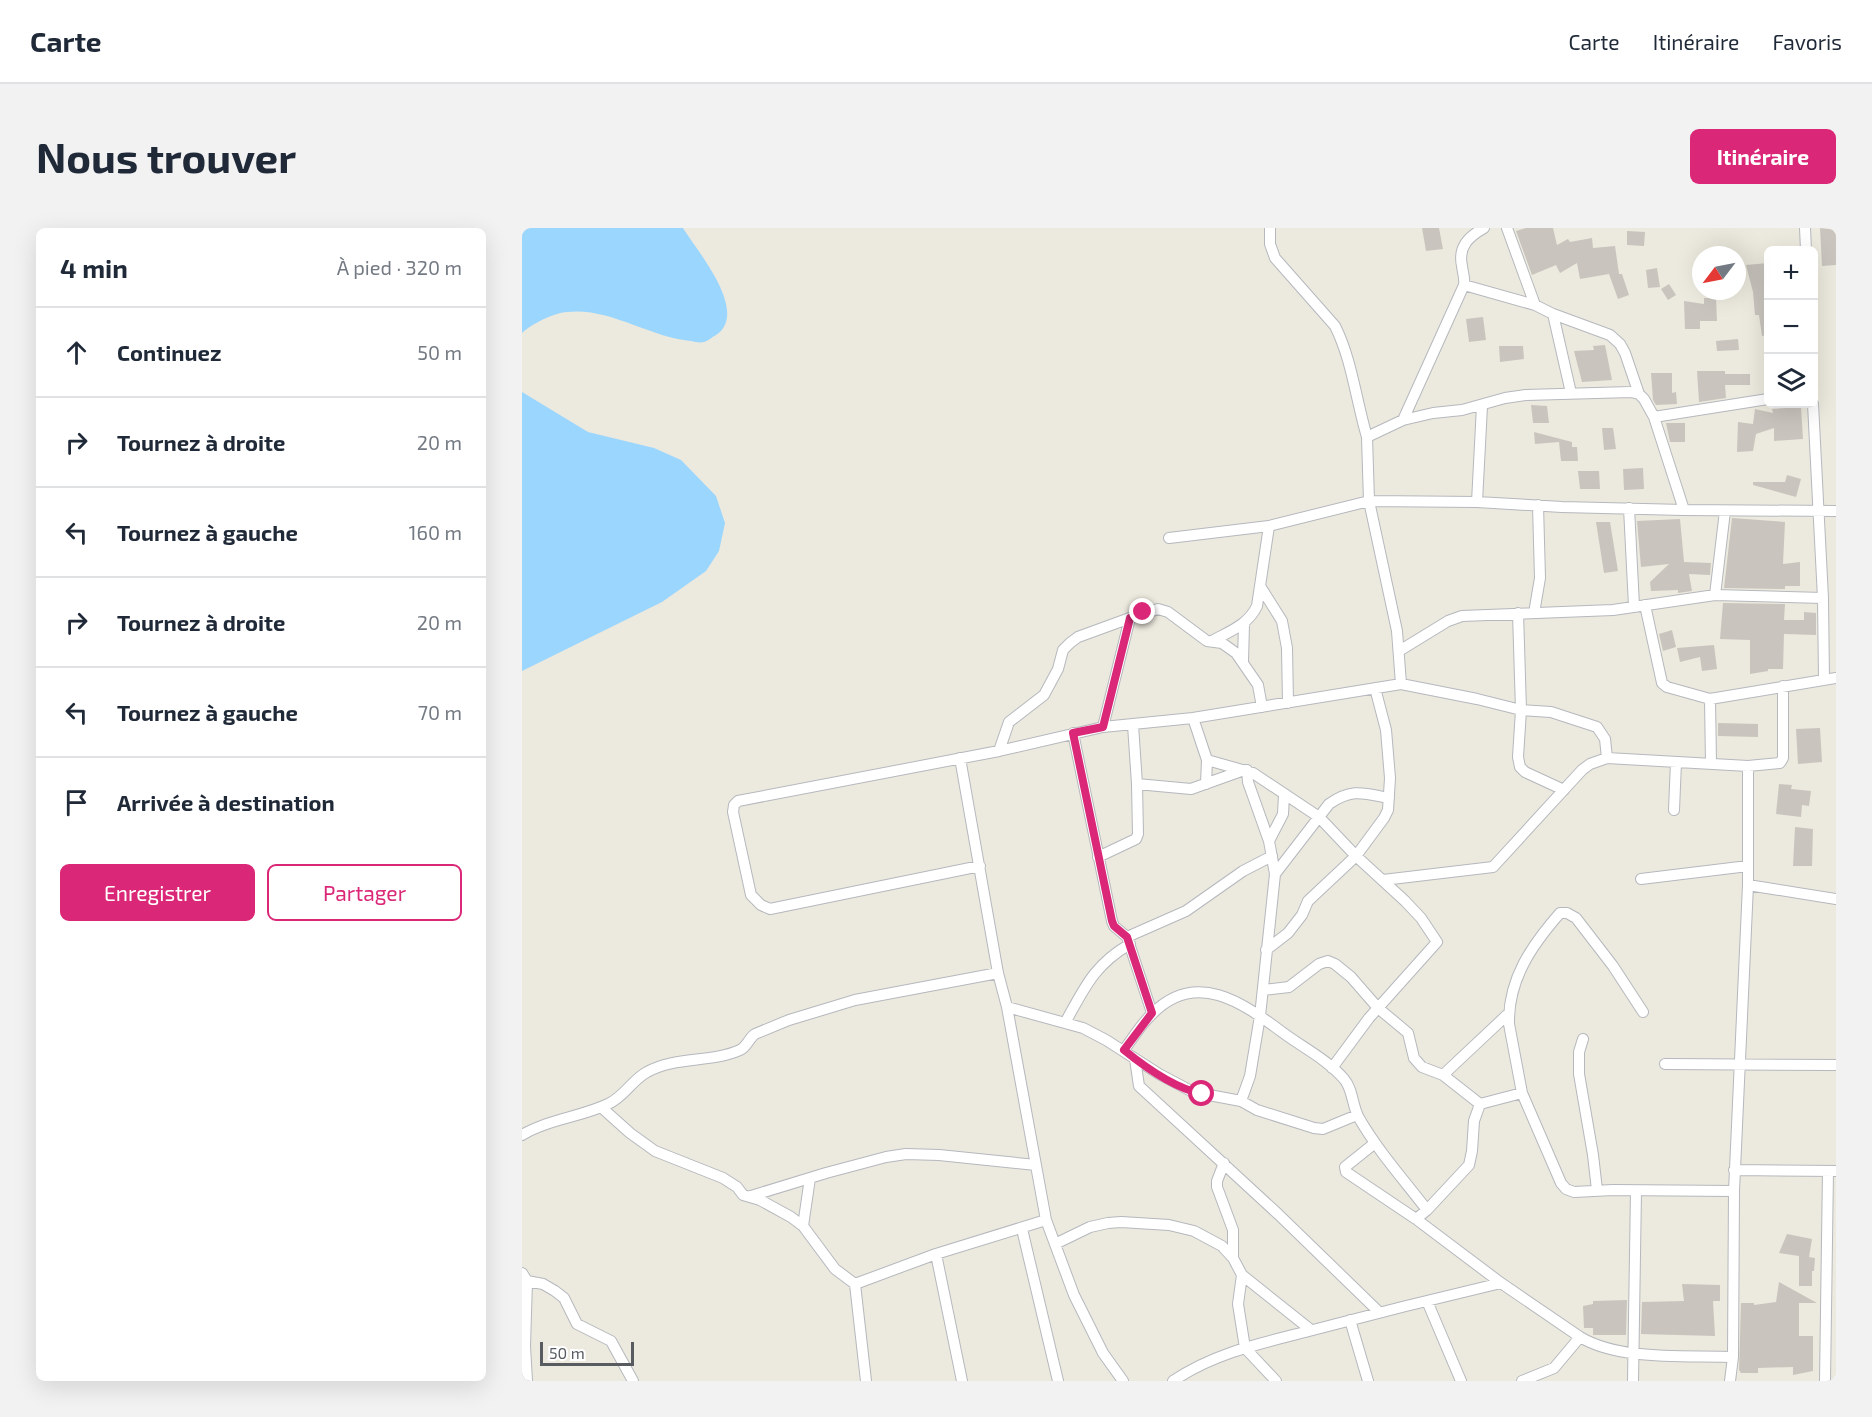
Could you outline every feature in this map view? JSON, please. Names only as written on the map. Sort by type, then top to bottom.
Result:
[{"type":"street","points":[[1270,228],[1270,244],[1275,258],[1335,326],[1341,338],[1367,437],[1369,501],[1397,631],[1401,684]]},
{"type":"street","points":[[1403,420],[1464,285],[1461,253],[1464,243],[1484,228]]},
{"type":"street","points":[[1507,228],[1535,305]]},
{"type":"street","points":[[1805,228],[1806,246]]},
{"type":"street","points":[[1464,285],[1535,305],[1610,335],[1620,344],[1639,394],[1654,417],[1684,510]]},
{"type":"street","points":[[1553,314],[1570,393]]},
{"type":"street","points":[[1367,437],[1403,420],[1482,406],[1505,398],[1570,393],[1631,392],[1639,394]]},
{"type":"street","points":[[1654,417],[1764,400]]},
{"type":"street","points":[[1477,502],[1482,406]]},
{"type":"street","points":[[1813,408],[1823,598],[1824,680]]},
{"type":"street","points":[[1169,538],[1269,526],[1369,501],[1477,502],[1725,511],[1836,511]]},
{"type":"street","points":[[1534,613],[1540,585],[1539,505]]},
{"type":"street","points":[[1629,508],[1640,605],[1662,683],[1677,690],[1710,699],[1836,678]]},
{"type":"street","points":[[1715,595],[1725,511]]},
{"type":"street","points":[[1212,641],[1244,624],[1254,614],[1269,526]]},
{"type":"street","points":[[1260,586],[1275,608],[1284,628],[1287,648],[1288,703]]},
{"type":"street","points":[[1400,651],[1454,618],[1613,610],[1715,595],[1823,598]]},
{"type":"street","points":[[999,751],[1009,722],[1044,695],[1058,669],[1063,650],[1070,643],[1158,609],[1168,612],[1203,638],[1231,649],[1243,661],[1258,685],[1262,707]]},
{"type":"street","points":[[1518,613],[1521,710],[1518,757],[1520,766],[1525,772],[1564,790]]},
{"type":"street","points":[[1103,727],[1130,618]]},
{"type":"street","points":[[1243,661],[1244,624]]},
{"type":"street","points":[[980,866],[770,909],[761,905],[752,895],[733,812],[734,805],[738,801],[999,751],[1103,727],[1193,718],[1401,684],[1521,710],[1551,712],[1597,727],[1605,739],[1607,758]]},
{"type":"street","points":[[1383,880],[1493,867],[1586,766],[1607,758],[1748,766],[1780,763],[1783,758],[1783,686]]},
{"type":"street","points":[[1266,950],[1288,933],[1302,915],[1308,901],[1356,856],[1384,818],[1389,798],[1390,778],[1386,730],[1375,688]]},
{"type":"street","points":[[1710,699],[1711,764]]},
{"type":"street","points":[[1193,718],[1207,760],[1206,784]]},
{"type":"street","points":[[1098,857],[1136,839],[1138,834],[1133,725]]},
{"type":"street","points":[[1073,733],[1114,926],[1128,940],[1152,1013]]},
{"type":"street","points":[[960,758],[998,973],[1007,1007],[1046,1220],[1074,1295],[1103,1353],[1123,1381]]},
{"type":"street","points":[[1207,760],[1246,770],[1260,777],[1319,817],[1420,918],[1437,942],[1378,1008],[1332,1068]]},
{"type":"street","points":[[1674,810],[1676,762]]},
{"type":"street","points":[[1731,1381],[1734,1170],[1748,885],[1748,766]]},
{"type":"street","points":[[1137,784],[1191,789],[1246,770]]},
{"type":"street","points":[[1241,1101],[1250,1076],[1260,1016],[1275,874],[1269,841],[1246,770]]},
{"type":"street","points":[[1275,874],[1329,804],[1348,793],[1360,792],[1389,798]]},
{"type":"street","points":[[1269,841],[1283,814],[1284,795]]},
{"type":"street","points":[[1283,814],[1302,806]]},
{"type":"street","points":[[1065,1023],[1088,981],[1101,964],[1128,940],[1186,911],[1243,871],[1272,856]]},
{"type":"street","points":[[1641,879],[1748,866]]},
{"type":"street","points":[[1748,885],[1836,899]]},
{"type":"street","points":[[1643,1012],[1614,966],[1576,918],[1567,913],[1560,913],[1526,957],[1514,985],[1509,1013],[1511,1035],[1522,1093],[1561,1183],[1566,1189],[1574,1192],[1598,1190],[1734,1191]]},
{"type":"street","points":[[1263,990],[1293,985],[1319,964],[1328,961],[1335,964],[1351,977],[1378,1008],[1408,1033],[1414,1058],[1422,1067],[1443,1075],[1479,1104]]},
{"type":"street","points":[[522,1135],[539,1126],[602,1107],[623,1095],[645,1072],[666,1065],[706,1059],[744,1049],[750,1037],[789,1020],[855,1000],[998,973]]},
{"type":"street","points":[[1124,1050],[1152,1013],[1183,995],[1198,992],[1230,998],[1260,1016],[1332,1068],[1346,1083],[1357,1115],[1375,1143],[1427,1210]]},
{"type":"street","points":[[1007,1007],[1083,1028],[1193,1092],[1241,1101],[1257,1110],[1314,1128],[1323,1129],[1357,1115]]},
{"type":"street","points":[[1443,1075],[1509,1013]]},
{"type":"street","points":[[1583,1039],[1579,1052],[1579,1074],[1598,1190]]},
{"type":"street","points":[[1135,1059],[1139,1086],[1224,1163],[1378,1312]]},
{"type":"street","points":[[1665,1064],[1836,1065]]},
{"type":"street","points":[[1479,1104],[1522,1093]]},
{"type":"street","points":[[1416,1219],[1469,1166],[1474,1121],[1479,1104]]},
{"type":"street","points":[[602,1107],[655,1152],[723,1178],[737,1187],[743,1195],[779,1209],[803,1226],[827,1260],[855,1284],[866,1381]]},
{"type":"street","points":[[1375,1143],[1344,1170],[1416,1219],[1501,1283],[1593,1345],[1608,1350],[1633,1353],[1732,1357]]},
{"type":"street","points":[[750,1196],[886,1156],[939,1155],[1036,1165]]},
{"type":"street","points":[[1224,1163],[1217,1186],[1233,1230],[1233,1258]]},
{"type":"street","points":[[1734,1170],[1832,1171],[1825,1381]]},
{"type":"street","points":[[803,1226],[810,1178]]},
{"type":"street","points":[[1633,1381],[1636,1191]]},
{"type":"street","points":[[855,1284],[936,1254],[1046,1220]]},
{"type":"street","points":[[1055,1244],[1090,1227],[1108,1223],[1168,1225],[1194,1231],[1222,1246],[1233,1258],[1242,1275],[1311,1330]]},
{"type":"street","points":[[1022,1229],[1058,1381]]},
{"type":"street","points":[[936,1254],[962,1381]]},
{"type":"street","points":[[1242,1275],[1238,1304],[1245,1348],[1276,1381]]},
{"type":"street","points":[[527,1381],[524,1277],[555,1291],[564,1298],[577,1324],[611,1341],[633,1381]]},
{"type":"street","points":[[1173,1381],[1199,1364],[1245,1348],[1378,1312],[1501,1283]]},
{"type":"street","points":[[1427,1301],[1461,1381]]},
{"type":"street","points":[[1350,1320],[1368,1381]]},
{"type":"street","points":[[1521,1381],[1554,1368],[1580,1337]]},
{"type":"water","points":[[522,228],[683,228],[709,266],[724,297],[727,312],[725,325],[716,335],[699,342],[660,334],[598,314],[567,312],[555,314],[522,333]]},
{"type":"water","points":[[522,392],[588,432],[654,448],[681,460],[716,496],[725,523],[719,551],[706,571],[662,602],[522,671]]},
{"type":"building","points":[[1422,228],[1439,228],[1443,249],[1426,251]]},
{"type":"building","points":[[1526,228],[1553,228],[1557,245],[1568,239],[1570,242],[1592,238],[1593,248],[1615,246],[1619,274],[1622,274],[1629,295],[1618,299],[1609,274],[1580,279],[1577,263],[1560,273],[1556,265],[1532,275],[1516,231]]},
{"type":"building","points":[[1820,228],[1836,230],[1836,265],[1822,266]]},
{"type":"building","points":[[1627,231],[1645,232],[1644,246],[1627,245]]},
{"type":"building","points":[[1764,263],[1764,336],[1762,336],[1759,315],[1755,315],[1753,292],[1746,265]]},
{"type":"building","points":[[1657,268],[1660,287],[1648,288],[1646,270]]},
{"type":"building","points":[[1669,284],[1676,295],[1668,300],[1661,289]]},
{"type":"building","points":[[1704,300],[1716,300],[1717,321],[1700,321],[1700,329],[1685,329],[1684,301],[1704,304]]},
{"type":"building","points":[[1483,317],[1486,340],[1469,342],[1466,319]]},
{"type":"building","points":[[1738,339],[1739,350],[1717,351],[1716,341]]},
{"type":"building","points":[[1605,345],[1612,380],[1582,382],[1574,351],[1594,350],[1593,346]]},
{"type":"building","points":[[1499,346],[1523,346],[1524,359],[1500,362]]},
{"type":"building","points":[[1697,371],[1750,374],[1750,385],[1725,385],[1726,398],[1699,402]]},
{"type":"building","points":[[1651,373],[1672,373],[1672,393],[1676,392],[1677,404],[1656,405],[1653,400]]},
{"type":"building","points":[[1531,405],[1547,406],[1549,423],[1533,423]]},
{"type":"building","points":[[1801,408],[1803,439],[1774,441],[1774,428],[1756,434],[1753,451],[1737,452],[1738,422],[1753,424],[1755,409],[1773,413],[1772,409]]},
{"type":"building","points":[[1666,423],[1685,423],[1685,442],[1670,442]]},
{"type":"building","points":[[1602,428],[1613,428],[1616,449],[1604,450]]},
{"type":"building","points":[[1534,432],[1572,442],[1572,447],[1577,447],[1578,461],[1561,461],[1559,442],[1535,444]]},
{"type":"building","points":[[1643,468],[1644,489],[1624,490],[1623,469]]},
{"type":"building","points":[[1578,471],[1599,471],[1600,489],[1580,489]]},
{"type":"building","points":[[1787,475],[1801,479],[1796,497],[1753,485],[1753,482],[1785,482]]},
{"type":"building","points":[[1732,518],[1785,522],[1783,564],[1800,562],[1800,586],[1785,586],[1785,589],[1724,588]]},
{"type":"building","points":[[1680,519],[1684,562],[1711,563],[1710,575],[1689,574],[1692,591],[1678,593],[1678,590],[1651,591],[1650,582],[1669,564],[1641,567],[1637,521]]},
{"type":"building","points":[[1596,522],[1610,522],[1618,571],[1604,573]]},
{"type":"building","points":[[1723,603],[1785,604],[1784,620],[1804,620],[1804,612],[1816,613],[1816,635],[1784,634],[1783,669],[1768,669],[1768,671],[1750,674],[1750,640],[1720,639]]},
{"type":"building","points":[[1672,630],[1676,647],[1663,651],[1659,634]]},
{"type":"building","points":[[1714,645],[1717,669],[1702,671],[1700,657],[1680,662],[1677,648]]},
{"type":"building","points":[[1718,723],[1758,724],[1758,737],[1718,736]]},
{"type":"building","points":[[1820,728],[1822,762],[1798,764],[1796,729]]},
{"type":"building","points":[[1779,784],[1792,785],[1791,789],[1811,791],[1809,806],[1802,805],[1801,817],[1776,814]]},
{"type":"building","points":[[1795,827],[1813,829],[1812,866],[1793,866]]},
{"type":"building","points":[[1787,1234],[1812,1239],[1809,1257],[1815,1258],[1812,1286],[1799,1286],[1799,1256],[1779,1253]]},
{"type":"building","points":[[1779,1282],[1817,1303],[1799,1303],[1799,1336],[1813,1336],[1813,1371],[1793,1375],[1793,1367],[1758,1368],[1758,1373],[1741,1373],[1739,1370],[1741,1303],[1754,1303],[1754,1305],[1776,1302]]},
{"type":"building","points":[[1682,1284],[1720,1285],[1720,1301],[1713,1301],[1715,1336],[1641,1334],[1642,1302],[1684,1301]]},
{"type":"building","points":[[1627,1300],[1626,1335],[1593,1335],[1593,1328],[1584,1328],[1583,1306],[1593,1304],[1593,1301]]},
{"type":"route","points":[[1143,612],[1130,618],[1103,727],[1073,733],[1112,921],[1114,926],[1127,937],[1152,1013],[1124,1050],[1174,1083],[1202,1094]]}]
